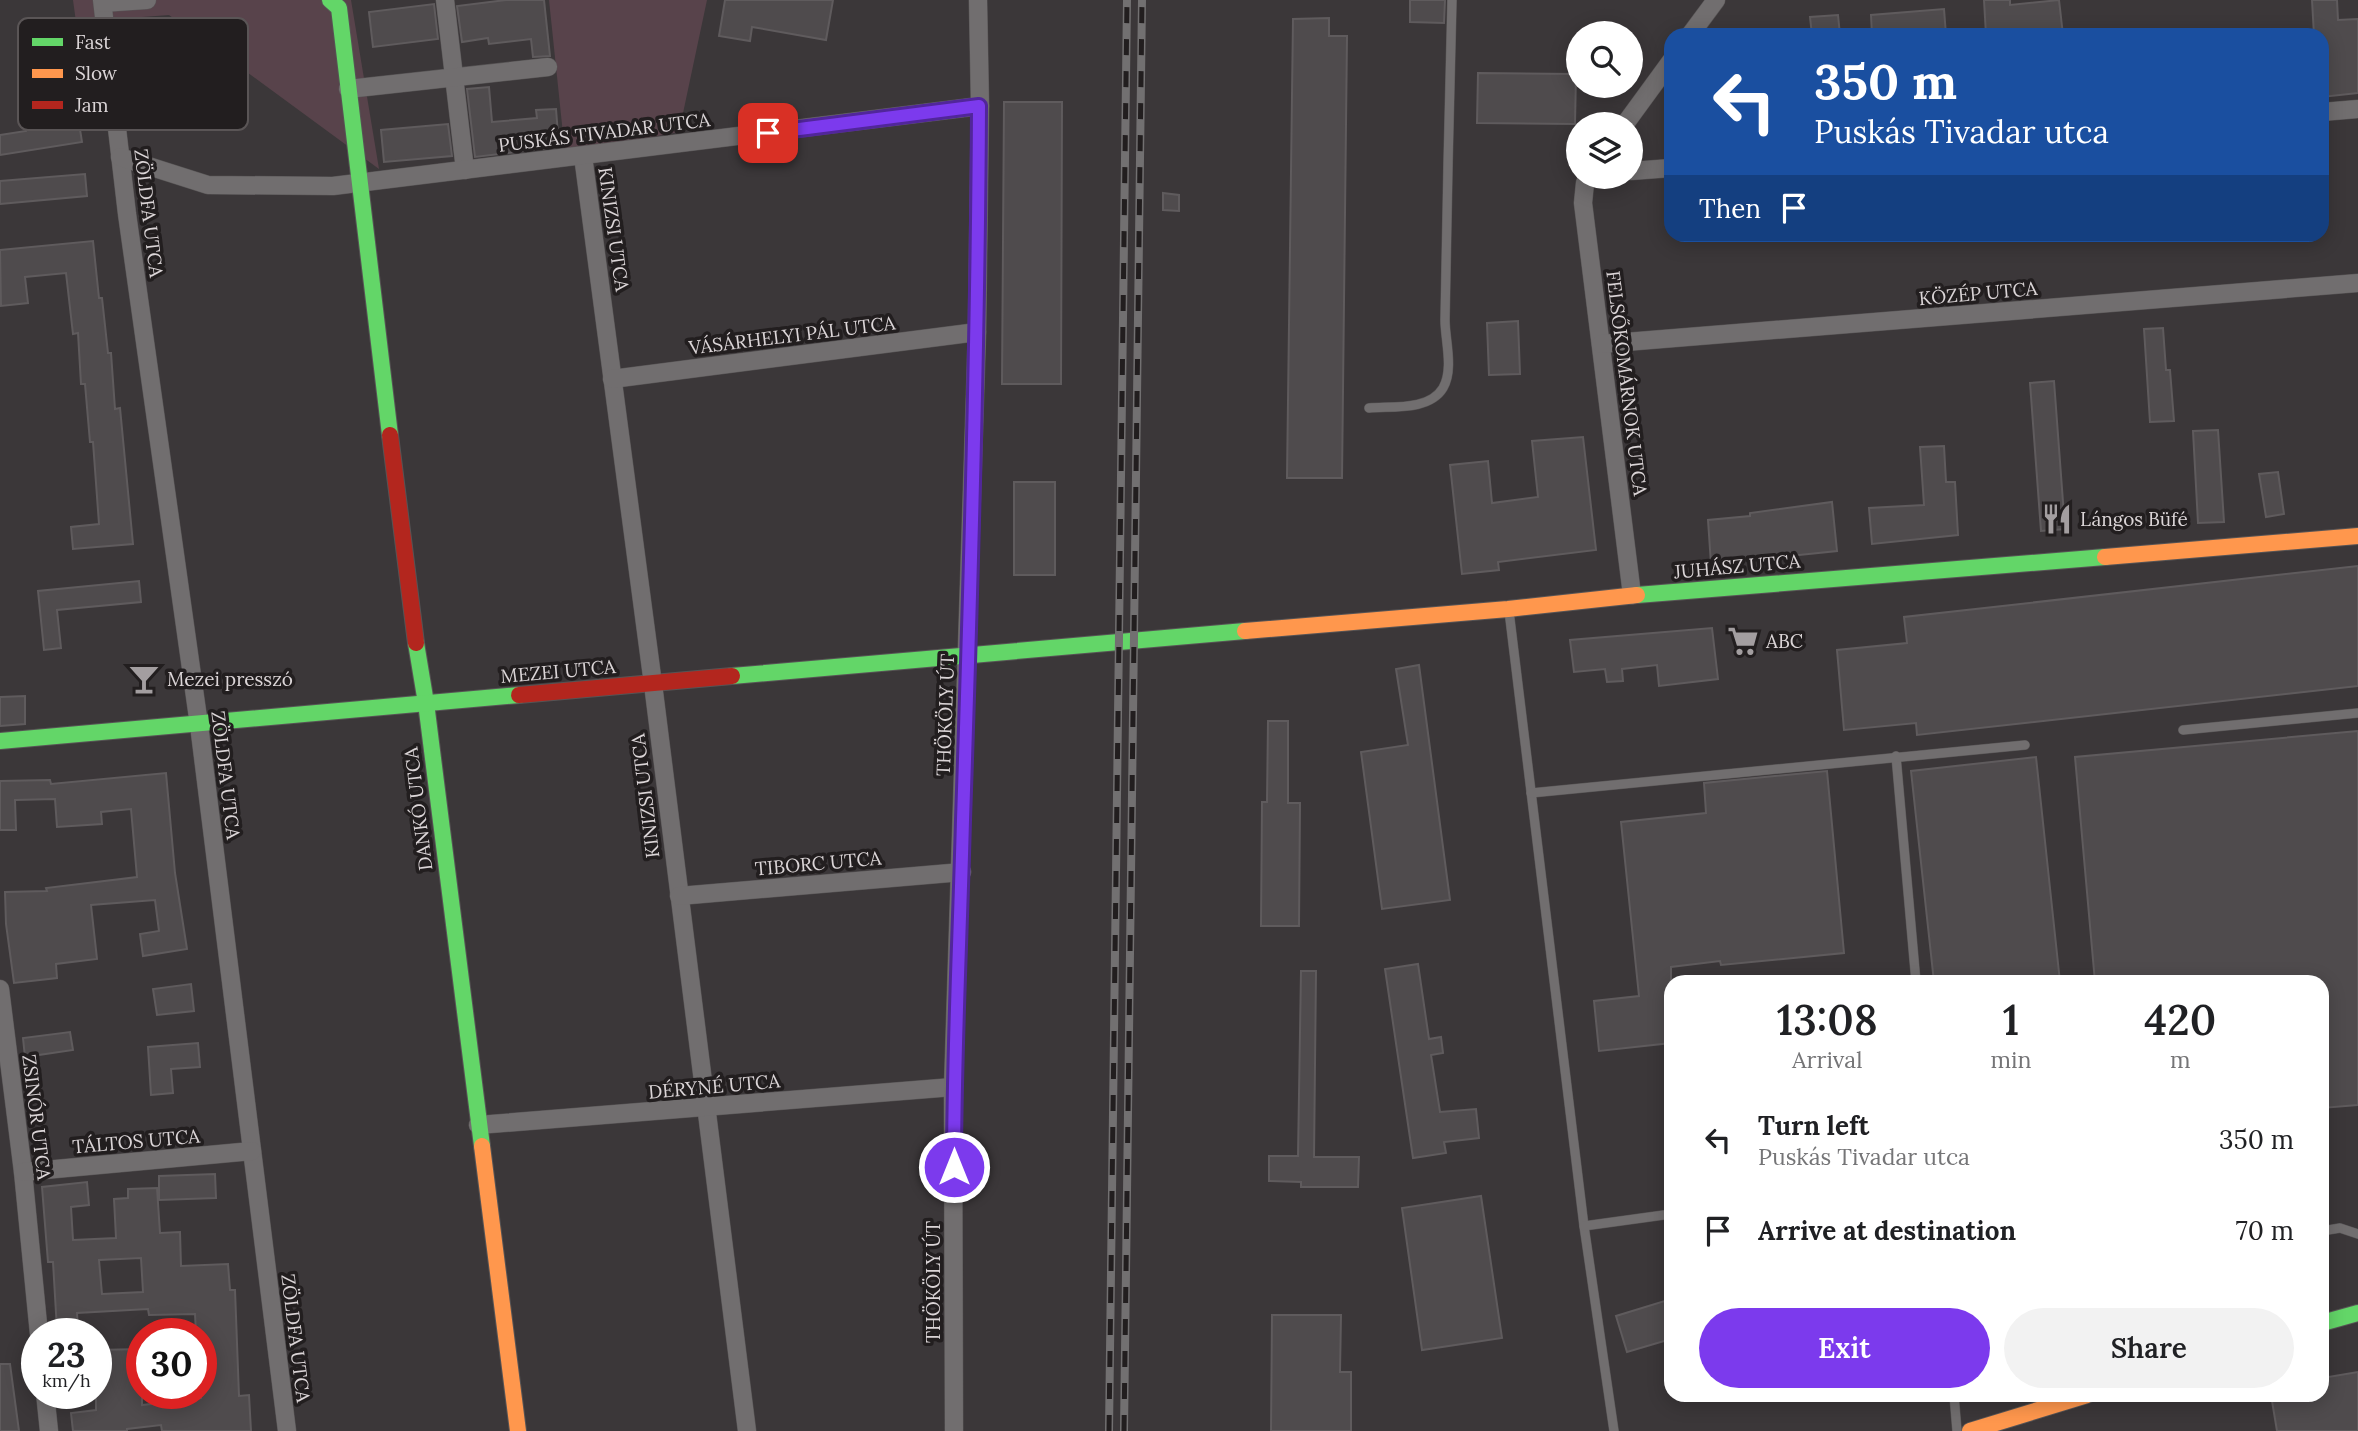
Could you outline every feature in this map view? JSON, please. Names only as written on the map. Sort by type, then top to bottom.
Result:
[{"type":"street","points":[[103,1],[147,0]]},
{"type":"street","points":[[445,0],[465,170]]},
{"type":"street","name":"THÖKÖLY ÚT","points":[[954,1431],[953,1087],[962,872],[977,332],[978,0]]},
{"type":"street","points":[[1695,28],[1716,0]]},
{"type":"street","name":"DANKÓ UTCA","points":[[338,3],[419,671],[426,703],[518,1431]]},
{"type":"street","points":[[348,89],[548,67]]},
{"type":"street","points":[[1634,112],[1664,71]]},
{"type":"street","name":"PUSKÁS TIVADAR UTCA","points":[[120,157],[208,185],[333,186],[979,106]]},
{"type":"street","points":[[2329,111],[2358,109]]},
{"type":"street","name":"ZÖLDFA UTCA","points":[[117,130],[199,725],[287,1431]]},
{"type":"street","name":"KINIZSI UTCA","points":[[583,156],[747,1431]]},
{"type":"street","points":[[1643,169],[1664,168]]},
{"type":"street","name":"FELSŐKOMÁRNOK UTCA","points":[[1584,189],[1583,203],[1632,595]]},
{"type":"street","name":"KÖZÉP UTCA","points":[[1601,344],[2358,283]]},
{"type":"street","name":"VÁSÁRHELYI PÁL UTCA","points":[[612,379],[977,332]]},
{"type":"street","name":"JUHÁSZ UTCA","points":[[1119,641],[1508,609],[1632,595],[2358,536]]},
{"type":"street","name":"MEZEI UTCA","points":[[0,741],[1119,641]]},
{"type":"street","name":"TIBORC UTCA","points":[[678,896],[962,872]]},
{"type":"street","name":"ZSINÓR UTCA","points":[[0,989],[23,1172],[37,1318]]},
{"type":"street","name":"DÉRYNÉ UTCA","points":[[478,1125],[953,1087]]},
{"type":"street","name":"TÁLTOS UTCA","points":[[23,1172],[252,1152]]},
{"type":"street","points":[[2329,1321],[2358,1313]]},
{"type":"street","points":[[1970,1431],[2064,1402]]},
{"type":"street","points":[[47,1409],[49,1431]]},
{"type":"lane","points":[[1369,408],[1409,406],[1429,401],[1443,388],[1448,370],[1445,329],[1446,198],[1452,0]]},
{"type":"lane","points":[[1508,609],[1584,1226],[1614,1431]]},
{"type":"lane","points":[[2183,730],[2358,713]]},
{"type":"lane","points":[[1531,793],[2025,745]]},
{"type":"lane","points":[[1896,756],[1915,975]]},
{"type":"lane","points":[[1584,1226],[1664,1215]]},
{"type":"lane","points":[[2329,1230],[2340,1228],[2358,1234]]},
{"type":"lane","points":[[1955,1402],[1957,1431]]},
{"type":"shaded area","points":[[73,0],[351,0],[379,169],[248,73],[248,18],[173,18],[169,15],[75,18]]},
{"type":"shaded area","points":[[549,0],[707,0],[679,132],[565,153]]},
{"type":"building","points":[[506,0],[544,0],[550,56],[533,57],[531,39],[489,44],[488,38],[462,42],[457,6]]},
{"type":"building","points":[[725,0],[833,0],[826,40],[752,27],[750,41],[719,36]]},
{"type":"building","points":[[1410,0],[1445,0],[1444,23],[1410,22]]},
{"type":"building","points":[[1984,0],[2010,0],[2010,5],[2059,0],[2062,28],[1986,28]]},
{"type":"building","points":[[2312,0],[2337,0],[2338,20],[2358,19],[2358,93],[2329,96],[2329,28],[2314,28]]},
{"type":"building","points":[[434,4],[438,39],[373,47],[369,12]]},
{"type":"building","points":[[1944,9],[1945,28],[1872,28],[1871,15]]},
{"type":"building","points":[[1838,15],[1839,28],[1811,28],[1810,17]]},
{"type":"building","points":[[1329,18],[1329,36],[1347,36],[1342,478],[1287,478],[1293,19]]},
{"type":"building","points":[[1478,73],[1566,74],[1566,98],[1576,98],[1575,112],[1566,112],[1566,124],[1477,123]]},
{"type":"building","points":[[489,87],[492,122],[537,118],[536,110],[556,109],[559,147],[475,157],[467,89]]},
{"type":"building","points":[[1004,102],[1062,102],[1061,384],[1002,384]]},
{"type":"building","points":[[448,124],[452,156],[384,162],[381,130]]},
{"type":"building","points":[[80,130],[82,142],[0,155],[0,135],[26,131]]},
{"type":"building","points":[[85,174],[87,196],[0,204],[0,181]]},
{"type":"building","points":[[1163,193],[1179,195],[1179,211],[1163,210]]},
{"type":"building","points":[[93,241],[99,298],[102,298],[108,353],[111,353],[115,409],[120,408],[133,544],[73,549],[71,527],[99,524],[93,442],[90,442],[85,384],[81,384],[78,333],[73,334],[66,273],[25,277],[28,303],[1,306],[0,250]]},
{"type":"building","points":[[1518,321],[1520,374],[1489,375],[1487,323]]},
{"type":"building","points":[[2163,328],[2174,421],[2150,422],[2144,329]]},
{"type":"building","points":[[2054,381],[2065,529],[2041,531],[2030,383]]},
{"type":"building","points":[[2218,430],[2224,522],[2198,523],[2193,431]]},
{"type":"building","points":[[1583,437],[1596,550],[1498,562],[1499,570],[1462,574],[1450,465],[1488,461],[1492,503],[1538,497],[1532,441]]},
{"type":"building","points":[[1944,446],[1946,482],[1955,482],[1958,535],[1872,544],[1869,508],[1924,505],[1920,447]]},
{"type":"building","points":[[2278,472],[2284,514],[2266,517],[2259,474]]},
{"type":"building","points":[[1014,482],[1055,482],[1055,575],[1014,575]]},
{"type":"building","points":[[1832,502],[1837,551],[1790,556],[1790,553],[1711,564],[1708,520]]},
{"type":"building","points":[[2358,566],[2358,686],[1917,735],[1916,723],[1844,730],[1837,650],[1907,643],[1904,617]]},
{"type":"building","points":[[139,581],[141,602],[57,610],[61,648],[44,650],[38,591]]},
{"type":"building","points":[[1712,628],[1718,679],[1659,686],[1657,665],[1622,669],[1623,681],[1607,682],[1605,669],[1574,672],[1570,640]]},
{"type":"building","points":[[1419,665],[1450,900],[1382,909],[1361,752],[1408,745],[1396,669]]},
{"type":"building","points":[[25,696],[25,724],[0,726],[0,697]]},
{"type":"building","points":[[1268,721],[1288,721],[1288,803],[1300,803],[1299,926],[1261,926],[1262,802],[1267,802]]},
{"type":"building","points":[[2358,731],[2358,1105],[2329,1107],[2329,975],[2094,975],[2075,757]]},
{"type":"building","points":[[2036,757],[2059,975],[1933,975],[1911,771]]},
{"type":"building","points":[[1827,771],[1844,953],[1671,967],[1671,975],[1664,975],[1664,1044],[1599,1051],[1594,1001],[1639,996],[1621,822],[1706,813],[1704,783]]},
{"type":"building","points":[[166,773],[175,873],[187,949],[143,956],[140,934],[159,931],[155,900],[91,905],[97,959],[56,964],[57,978],[14,983],[6,924],[5,892],[47,891],[46,888],[137,877],[131,809],[101,812],[102,824],[57,827],[55,799],[15,800],[16,830],[0,830],[0,781],[50,780],[51,784]]},
{"type":"building","points":[[1418,964],[1429,1039],[1441,1037],[1443,1053],[1431,1055],[1440,1112],[1476,1109],[1479,1138],[1444,1142],[1446,1153],[1413,1158],[1385,969]]},
{"type":"building","points":[[1301,971],[1316,971],[1314,1157],[1359,1157],[1358,1187],[1301,1187],[1301,1182],[1269,1181],[1269,1156],[1298,1156]]},
{"type":"building","points":[[191,984],[194,1011],[157,1015],[153,989]]},
{"type":"building","points":[[70,1032],[73,1050],[25,1057],[23,1038]]},
{"type":"building","points":[[198,1043],[200,1067],[171,1069],[173,1093],[151,1095],[148,1047]]},
{"type":"building","points":[[215,1174],[216,1198],[159,1200],[159,1176]]},
{"type":"building","points":[[87,1182],[89,1205],[71,1207],[73,1240],[116,1238],[114,1199],[128,1198],[128,1189],[157,1188],[160,1233],[180,1232],[181,1266],[228,1264],[230,1290],[235,1290],[239,1396],[249,1395],[251,1431],[162,1431],[161,1425],[127,1431],[73,1431],[71,1413],[112,1409],[112,1350],[126,1349],[126,1409],[217,1409],[217,1318],[195,1318],[195,1314],[149,1315],[148,1309],[77,1313],[77,1318],[56,1318],[53,1262],[48,1262],[42,1187]],"holes":[[[141,1258],[143,1292],[102,1294],[99,1260]]]},
{"type":"building","points":[[1481,1196],[1502,1338],[1422,1350],[1402,1208]]},
{"type":"building","points":[[1664,1301],[1664,1341],[1627,1352],[1616,1316]]},
{"type":"building","points":[[1272,1315],[1341,1315],[1340,1372],[1351,1372],[1351,1431],[1271,1431]]},
{"type":"building","points":[[0,1364],[10,1364],[19,1431],[0,1431]]},
{"type":"building","points":[[2358,1372],[2358,1431],[2277,1431],[2272,1402],[2329,1402],[2329,1377]]},
{"type":"railway","points":[[1109,1431],[1127,0]]},
{"type":"railway","points":[[1124,1431],[1142,0]]},
{"type":"traffic: fast","points":[[330,0],[339,8],[390,435]]},
{"type":"traffic: fast","points":[[1637,595],[2105,557]]},
{"type":"traffic: fast","points":[[732,676],[1245,631]]},
{"type":"traffic: fast","points":[[416,643],[426,703],[482,1146]]},
{"type":"traffic: fast","points":[[0,741],[519,695]]},
{"type":"traffic: fast","points":[[2329,1321],[2358,1313]]},
{"type":"traffic: slow","points":[[2105,557],[2358,536]]},
{"type":"traffic: slow","points":[[1245,631],[1508,609],[1637,595]]},
{"type":"traffic: slow","points":[[482,1146],[518,1431]]},
{"type":"traffic: slow","points":[[1970,1431],[2064,1402]]},
{"type":"traffic: jam","points":[[390,435],[416,643]]},
{"type":"traffic: jam","points":[[519,695],[732,676]]},
{"type":"place","name":"Lángos Büfé","points":[[2057,519]]},
{"type":"place","name":"ABC","points":[[1743,641]]},
{"type":"place","name":"Mezei presszó","points":[[144,679]]},
{"type":"route","points":[[768,133],[979,106],[977,332],[962,872],[953,1087],[954,1167]]}]
